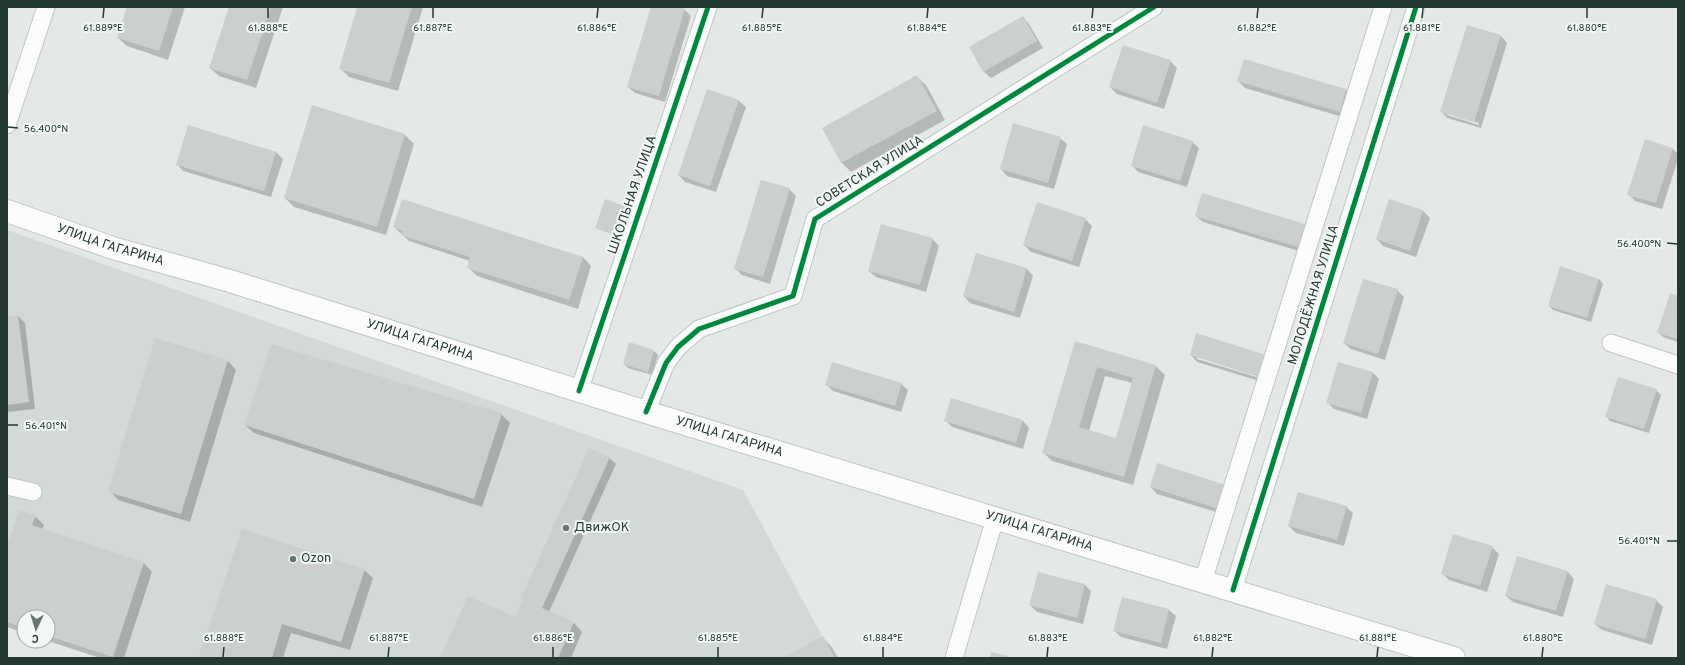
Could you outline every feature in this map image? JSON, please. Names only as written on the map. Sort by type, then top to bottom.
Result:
[{"type":"main road","name":"УЛИЦА ГАГАРИНА","points":[[7,211],[114,248],[230,281],[646,412],[1454,658]]},
{"type":"street","points":[[7,125],[46,7]]},
{"type":"street","name":"ШКОЛЬНАЯ УЛИЦА","points":[[579,391],[708,7]]},
{"type":"street","name":"СОВЕТСКАЯ УЛИЦА","points":[[646,412],[666,363],[678,347],[699,329],[793,296],[815,219],[1154,7]]},
{"type":"street","name":"МОЛОДЁЖНАЯ УЛИЦА","points":[[1203,581],[1383,7]]},
{"type":"street","name":"МОЛОДЁЖНАЯ УЛИЦА","points":[[1233,590],[1416,7]]},
{"type":"street","points":[[1612,343],[1678,365]]},
{"type":"street","points":[[7,486],[33,492]]},
{"type":"street","points":[[954,658],[995,518]]},
{"type":"shaded area","points":[[7,230],[743,490],[834,658],[116,658],[56,639],[56,609],[16,609],[16,619],[7,622]]},
{"type":"building","points":[[127,7],[173,7],[159,51],[117,38]]},
{"type":"building","points":[[229,7],[271,7],[247,80],[209,68]]},
{"type":"building","points":[[357,7],[412,7],[389,83],[339,69]]},
{"type":"building","points":[[651,7],[685,8],[659,96],[627,87]]},
{"type":"building","points":[[1023,16],[1037,41],[983,72],[969,47]]},
{"type":"building","points":[[1467,25],[1501,35],[1474,122],[1440,112]]},
{"type":"building","points":[[1123,45],[1171,60],[1157,103],[1109,87]]},
{"type":"building","points":[[1244,59],[1346,89],[1340,112],[1237,81]]},
{"type":"building","points":[[917,75],[937,111],[841,163],[822,128]]},
{"type":"building","points":[[707,89],[739,100],[710,186],[678,175]]},
{"type":"building","points":[[312,105],[405,134],[377,227],[284,198]]},
{"type":"building","points":[[1013,123],[1061,137],[1048,183],[1000,169]]},
{"type":"building","points":[[188,125],[276,152],[264,191],[176,165]]},
{"type":"building","points":[[1143,125],[1193,141],[1180,181],[1131,166]]},
{"type":"building","points":[[1645,139],[1673,148],[1656,203],[1627,195]]},
{"type":"building","points":[[761,180],[790,188],[763,277],[734,269]]},
{"type":"building","points":[[1202,193],[1305,224],[1298,247],[1195,216]]},
{"type":"building","points":[[402,199],[583,257],[569,300],[467,268],[470,257],[401,235],[403,231],[393,227]]},
{"type":"building","points":[[605,199],[625,206],[615,235],[595,228]]},
{"type":"building","points":[[1389,199],[1423,210],[1410,251],[1376,239]]},
{"type":"building","points":[[1037,202],[1086,218],[1072,261],[1023,245]]},
{"type":"building","points":[[881,224],[933,238],[920,285],[868,271]]},
{"type":"building","points":[[976,253],[1027,268],[1014,312],[963,296]]},
{"type":"building","points":[[1560,266],[1599,279],[1587,318],[1548,306]]},
{"type":"building","points":[[1363,279],[1398,289],[1378,354],[1343,343]]},
{"type":"building","points":[[1670,293],[1678,296],[1678,339],[1657,333]]},
{"type":"building","points":[[18,315],[29,402],[7,405],[7,316]]},
{"type":"building","points":[[1196,333],[1266,355],[1259,377],[1190,355]]},
{"type":"building","points":[[155,338],[228,360],[181,514],[108,492]]},
{"type":"building","points":[[1075,341],[1156,365],[1124,477],[1042,453]],"holes":[[[1097,367],[1133,378],[1116,438],[1079,427]]]},
{"type":"building","points":[[629,342],[654,350],[648,372],[623,364]]},
{"type":"building","points":[[271,344],[502,413],[474,499],[244,425]]},
{"type":"building","points":[[832,362],[902,383],[895,406],[825,385]]},
{"type":"building","points":[[1338,362],[1373,372],[1361,413],[1326,403]]},
{"type":"building","points":[[1618,377],[1657,389],[1644,429],[1605,417]]},
{"type":"building","points":[[951,398],[1023,420],[1016,443],[944,421]]},
{"type":"building","points":[[589,448],[610,457],[542,608],[574,622],[558,658],[440,658],[468,596],[515,617],[523,599],[521,598]]},
{"type":"building","points":[[1157,463],[1226,485],[1219,509],[1150,487]]},
{"type":"building","points":[[1298,492],[1347,506],[1337,540],[1288,526]]},
{"type":"building","points":[[19,510],[36,515],[32,525],[144,562],[113,657],[56,639],[56,609],[16,609],[16,625],[7,622],[7,547]]},
{"type":"building","points":[[242,529],[365,569],[341,642],[282,624],[272,658],[198,658]]},
{"type":"building","points":[[1453,534],[1493,546],[1480,586],[1441,574]]},
{"type":"building","points":[[1517,556],[1568,571],[1556,611],[1505,596]]},
{"type":"building","points":[[1038,572],[1085,584],[1077,618],[1029,605]]},
{"type":"building","points":[[1606,584],[1657,599],[1645,639],[1594,624]]},
{"type":"building","points":[[1122,597],[1169,609],[1161,643],[1113,631]]},
{"type":"building","points":[[823,636],[835,658],[783,658]]},
{"type":"building","points":[[991,652],[1008,656],[1008,658],[990,658]]},
{"type":"cycle path","points":[[579,391],[708,7]]},
{"type":"cycle path","points":[[646,412],[666,363],[678,347],[699,329],[793,296],[815,219],[1154,7]]},
{"type":"cycle path","points":[[1233,590],[1416,7]]},
{"type":"place","name":"ДвижОК","points":[[566,528]]},
{"type":"place","name":"Ozon","points":[[293,559]]}]
